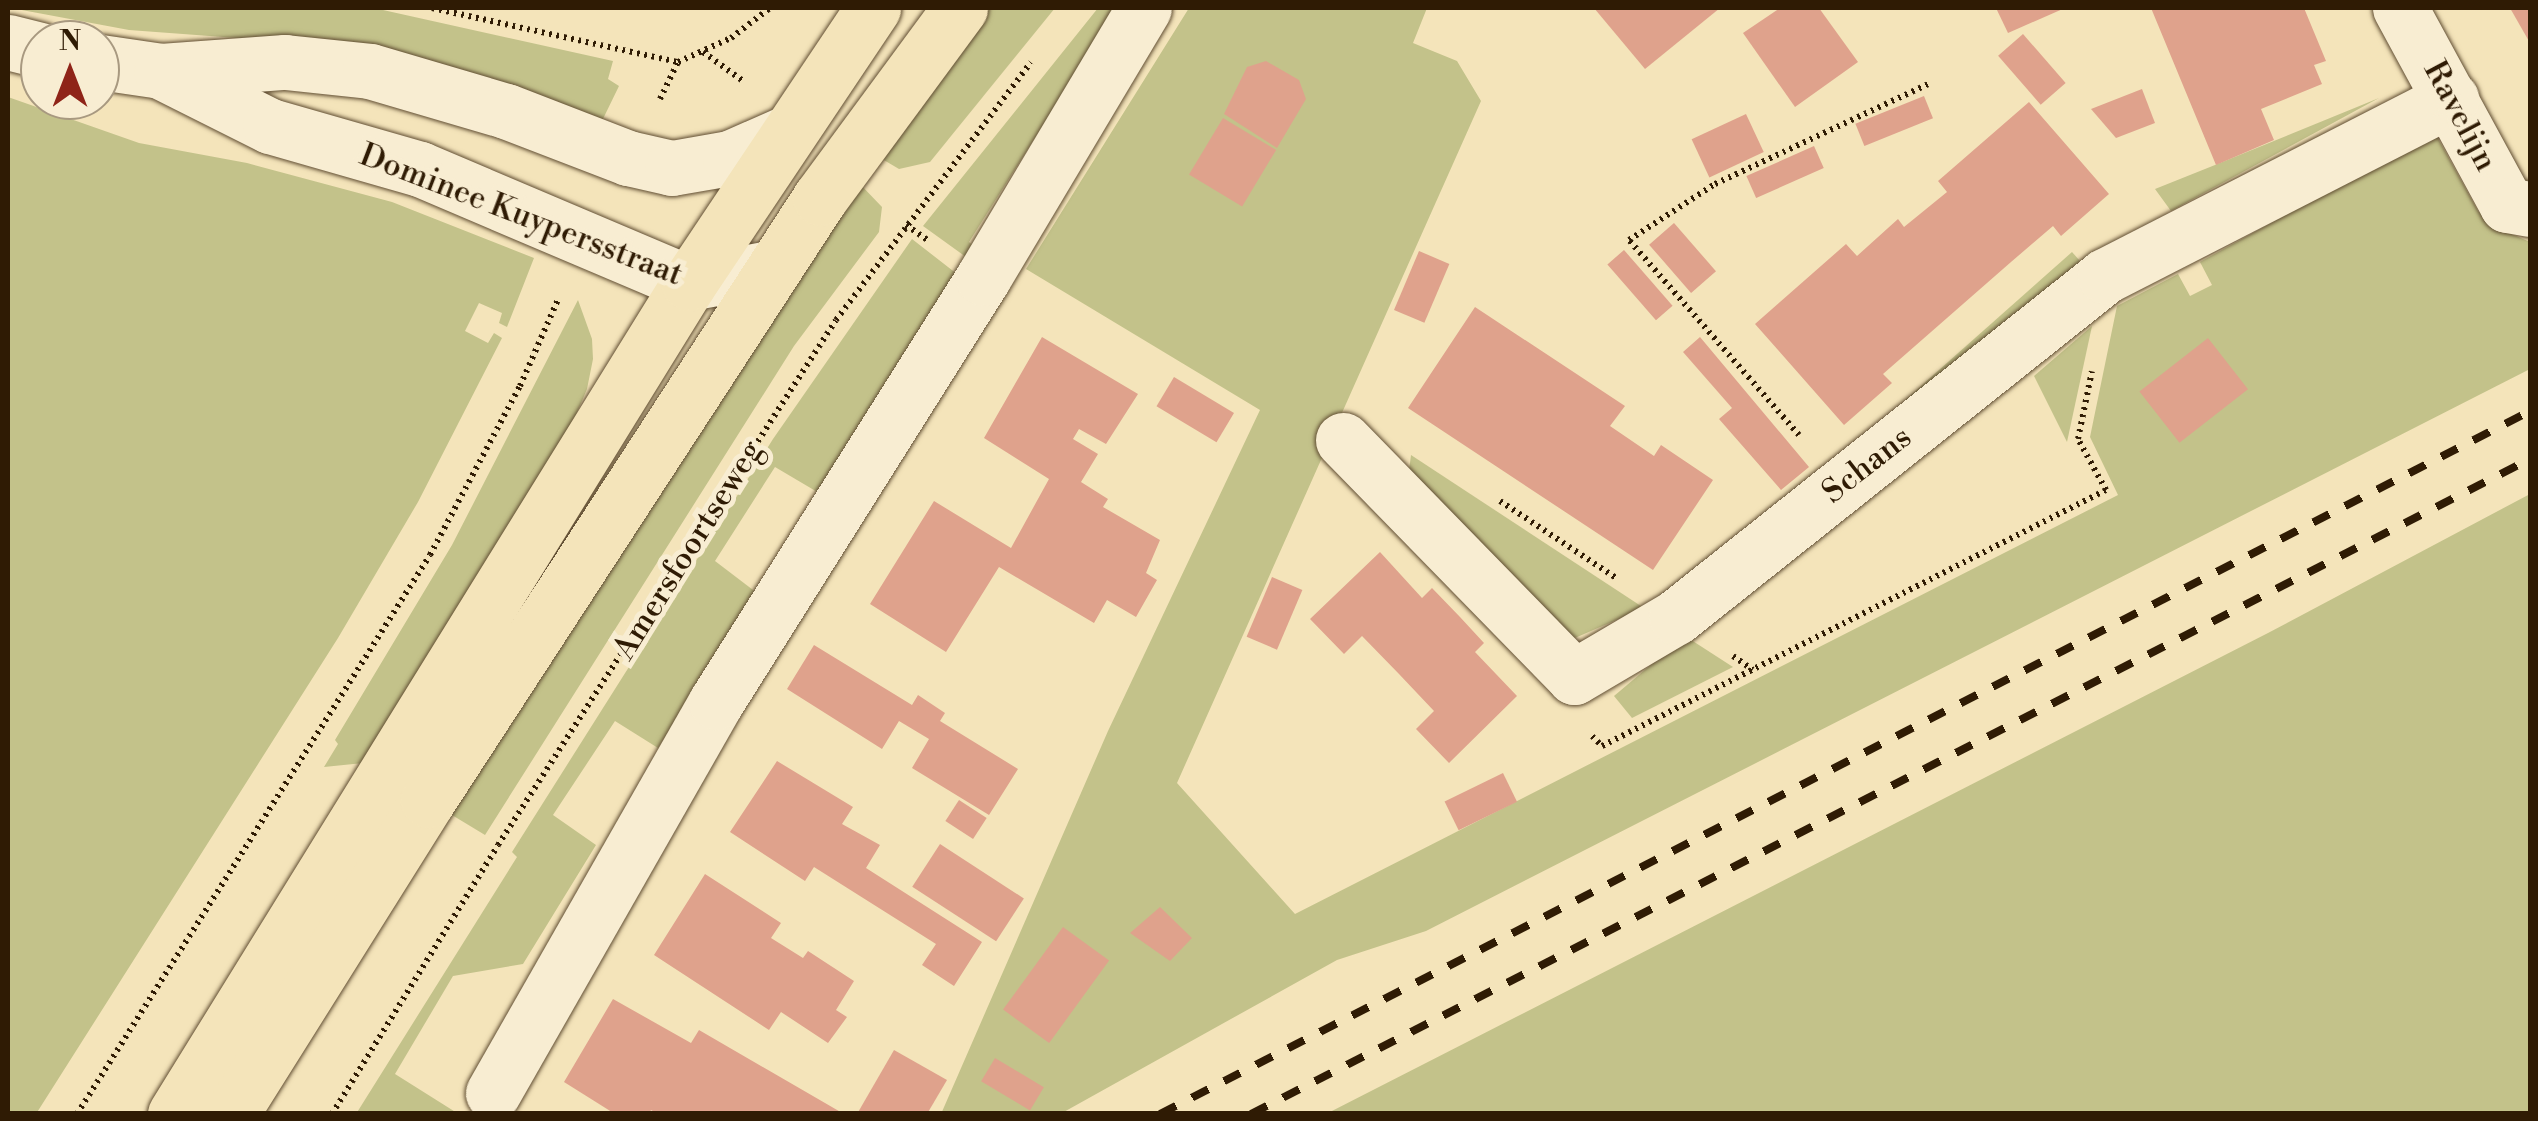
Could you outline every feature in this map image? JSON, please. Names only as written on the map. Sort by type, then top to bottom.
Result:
[{"type":"main road","points":[[175,1114],[688,283],[873,8]]},
{"type":"main road","points":[[232,1114],[428,800],[775,266],[850,154],[960,8]]},
{"type":"street","points":[[493,1093],[716,702],[983,278],[1144,8]]},
{"type":"street","name":"Ravelijn","points":[[2400,8],[2507,205],[2530,209]]},
{"type":"street","name":"Dominee Kuypersstraat","points":[[120,65],[161,71],[285,62],[370,71],[506,110],[628,158],[672,168],[730,158],[789,132]]},
{"type":"street","name":"Dominee Kuypersstraat","points":[[161,71],[270,126],[420,169],[585,243],[688,283],[775,266]]},
{"type":"street","name":"Schans","points":[[1343,440],[1574,677],[1676,617],[2105,276],[2451,99]]},
{"type":"path","points":[[432,8],[678,62],[731,38],[770,8]]},
{"type":"path","name":"Amersfoortseweg","points":[[332,1114],[498,845],[836,320],[1040,49]]},
{"type":"path","points":[[628,158],[678,62]]},
{"type":"path","points":[[1808,445],[1629,240],[1715,184],[1928,84]]},
{"type":"path","points":[[77,1114],[430,555],[520,386],[585,243]]},
{"type":"shaded area","points":[[11,8],[374,8],[613,61],[608,79],[619,86],[601,123],[237,38],[129,30],[120,28],[120,20],[75,20]]},
{"type":"shaded area","points":[[986,8],[1055,8],[930,162],[899,169],[877,156]]},
{"type":"shaded area","points":[[1098,8],[1117,8],[969,242],[974,246],[966,257],[923,226]]},
{"type":"shaded area","points":[[1189,8],[1427,8],[1413,43],[1457,61],[1481,101],[1177,783],[1295,914],[2118,495],[2090,437],[2117,306],[2178,274],[2190,296],[2212,285],[2200,262],[2435,133],[2478,211],[2498,228],[2530,242],[2530,369],[1426,931],[1337,960],[1062,1113],[941,1114],[1108,731],[1260,410],[1026,269]]},
{"type":"shaded area","points":[[8,97],[20,101],[20,120],[74,120],[139,143],[247,163],[392,202],[534,258],[507,327],[499,323],[502,313],[479,303],[465,331],[488,343],[494,333],[502,338],[418,502],[338,638],[36,1114],[8,1113]]},
{"type":"shaded area","points":[[2379,98],[2171,211],[2155,189],[2215,165]]},
{"type":"shaded area","points":[[858,182],[882,207],[879,232],[794,346],[485,835],[447,812]]},
{"type":"shaded area","points":[[912,239],[957,274],[819,493],[775,467],[715,561],[757,593],[658,748],[615,721],[553,815],[596,845],[523,964],[453,976],[395,1074],[457,1113],[356,1114],[517,857],[512,852],[773,439]]},
{"type":"shaded area","points":[[2072,252],[2080,261],[1911,408],[1904,401]]},
{"type":"shaded area","points":[[578,300],[592,339],[593,359],[587,389],[564,443],[373,762],[324,767],[338,744],[335,740],[452,545]]},
{"type":"shaded area","points":[[2092,326],[2067,442],[2034,376]]},
{"type":"shaded area","points":[[1411,455],[1644,608],[1561,644],[1407,486]]},
{"type":"shaded area","points":[[2530,494],[2530,1113],[1328,1113],[2268,633]]},
{"type":"shaded area","points":[[1685,636],[1733,667],[1632,718],[1614,696]]},
{"type":"building","points":[[1594,8],[1720,8],[1645,69]]},
{"type":"building","points":[[1780,8],[1819,8],[1858,62],[1795,107],[1743,33]]},
{"type":"building","points":[[1996,8],[2065,8],[2008,33]]},
{"type":"building","points":[[2151,8],[2304,8],[2326,61],[2314,65],[2322,84],[2261,109],[2274,140],[2216,165]]},
{"type":"building","points":[[2510,8],[2530,8],[2530,43]]},
{"type":"building","points":[[2023,34],[2066,83],[2041,105],[1998,56]]},
{"type":"building","points":[[1266,61],[1299,80],[1306,99],[1277,148],[1224,114],[1247,67]]},
{"type":"building","points":[[2142,89],[2155,123],[2116,138],[2091,109]]},
{"type":"building","points":[[1924,96],[1933,118],[1864,146],[1855,124]]},
{"type":"building","points":[[2029,102],[2109,194],[2061,236],[2053,226],[2011,262],[1883,374],[1892,383],[1844,425],[1755,324],[1846,244],[1857,256],[1898,219],[1904,227],[1947,192],[1938,181]]},
{"type":"building","points":[[1746,114],[1764,152],[1709,177],[1692,139]]},
{"type":"building","points":[[1223,118],[1276,150],[1242,207],[1189,175]]},
{"type":"building","points":[[1814,146],[1824,168],[1756,198],[1746,176]]},
{"type":"building","points":[[1674,223],[1716,271],[1691,293],[1649,245]]},
{"type":"building","points":[[1624,250],[1673,306],[1656,320],[1607,264]]},
{"type":"building","points":[[1419,251],[1449,264],[1424,323],[1394,310]]},
{"type":"building","points":[[1475,307],[1625,406],[1610,426],[1654,456],[1661,445],[1713,480],[1653,570],[1408,408]]},
{"type":"building","points":[[1042,337],[1138,394],[1106,444],[1079,429],[1073,439],[1098,454],[1081,482],[1108,499],[1103,507],[1160,540],[1146,573],[1157,580],[1136,617],[1107,600],[1094,623],[999,567],[946,652],[870,604],[934,501],[1011,548],[1049,479],[984,438]]},
{"type":"building","points":[[1700,337],[1809,467],[1781,490],[1719,419],[1732,408],[1683,352]]},
{"type":"building","points":[[2208,338],[2248,389],[2179,443],[2139,392]]},
{"type":"building","points":[[1174,377],[1234,413],[1216,442],[1156,406]]},
{"type":"building","points":[[1380,552],[1422,598],[1432,588],[1460,617],[1484,643],[1475,652],[1517,696],[1449,763],[1416,729],[1434,711],[1399,674],[1362,636],[1344,654],[1310,619]]},
{"type":"building","points":[[1272,577],[1302,590],[1277,650],[1247,637]]},
{"type":"building","points":[[814,645],[912,705],[918,695],[945,713],[940,721],[1018,769],[989,815],[912,768],[929,739],[899,721],[882,749],[787,689]]},
{"type":"building","points":[[777,761],[853,807],[842,824],[880,845],[866,868],[982,942],[954,986],[922,965],[936,944],[814,867],[805,881],[730,832]]},
{"type":"building","points":[[1503,773],[1517,802],[1459,830],[1445,801]]},
{"type":"building","points":[[959,800],[987,818],[973,839],[945,821]]},
{"type":"building","points":[[940,844],[1024,898],[996,941],[912,887]]},
{"type":"building","points":[[705,874],[781,923],[771,938],[803,958],[808,951],[854,981],[836,1010],[847,1017],[828,1043],[781,1012],[769,1030],[654,955]]},
{"type":"building","points":[[1160,907],[1192,938],[1170,961],[1130,933]]},
{"type":"building","points":[[1063,927],[1109,961],[1049,1043],[1003,1010]]},
{"type":"building","points":[[613,999],[691,1043],[699,1030],[844,1114],[658,1114],[651,1110],[649,1114],[615,1114],[564,1082]]},
{"type":"building","points":[[894,1050],[947,1080],[927,1114],[857,1114]]},
{"type":"building","points":[[995,1058],[1044,1087],[1030,1111],[981,1081]]},
{"type":"railway","points":[[1160,1114],[2530,411]]},
{"type":"railway","points":[[1251,1114],[2530,459]]}]
